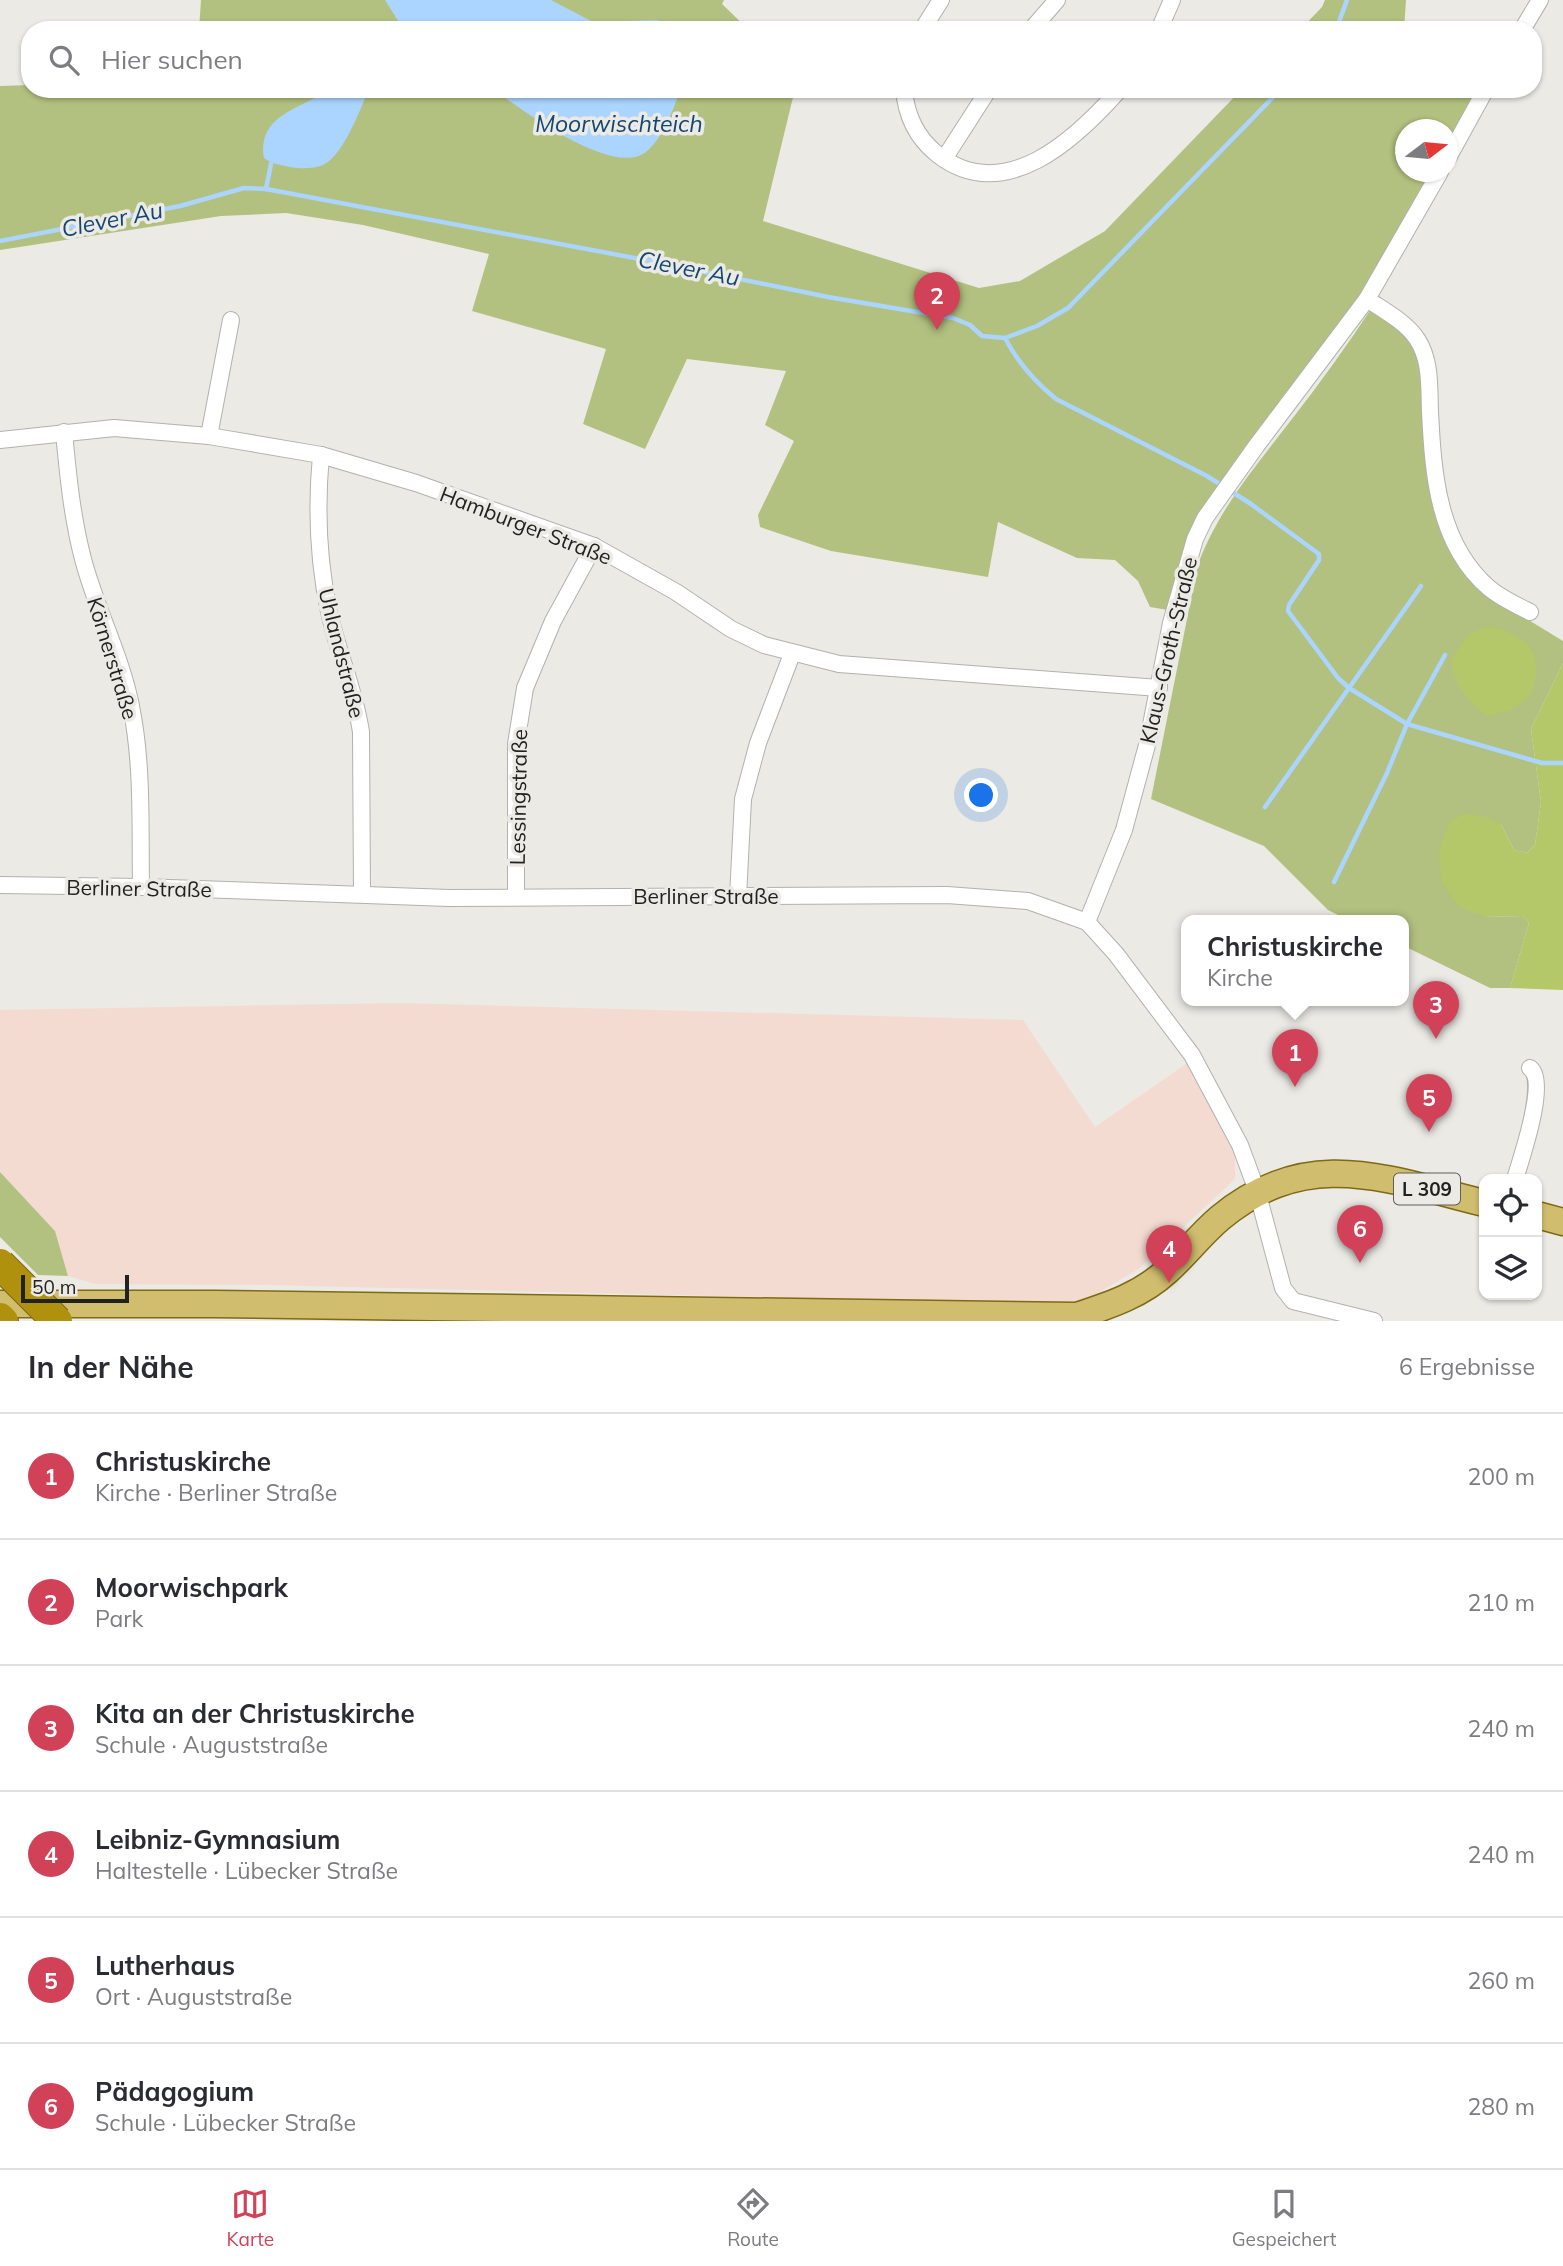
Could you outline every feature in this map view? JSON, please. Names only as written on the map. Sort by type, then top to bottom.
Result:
[{"type":"highway","points":[[0,1264],[57,1321]]},
{"type":"main road","name":"L 309","points":[[0,1304],[1077,1315],[1116,1303],[1148,1286],[1167,1272],[1221,1217],[1257,1191],[1319,1173],[1345,1172],[1385,1179],[1479,1202]]},
{"type":"main road","points":[[1542,1216],[1563,1222]]},
{"type":"street","points":[[928,21],[941,0]]},
{"type":"street","points":[[1039,21],[1057,0]]},
{"type":"street","points":[[1163,21],[1172,0]]},
{"type":"street","points":[[1527,21],[1540,0]]},
{"type":"street","points":[[906,98],[910,120],[923,142],[944,159],[969,172],[997,174],[1020,169],[1047,154],[1086,125],[1111,98]]},
{"type":"street","points":[[944,159],[983,98]]},
{"type":"street","points":[[1458,139],[1481,98]]},
{"type":"street","name":"Klaus-Groth-Straße","points":[[1087,922],[1124,830],[1147,745],[1187,562],[1205,518],[1367,299],[1434,182]]},
{"type":"street","points":[[1367,299],[1409,330],[1422,348],[1427,362],[1431,443],[1441,510],[1457,548],[1473,573],[1491,590],[1530,612]]},
{"type":"street","points":[[209,436],[231,320]]},
{"type":"street","name":"Hamburger Straße","points":[[0,440],[114,428],[209,436],[321,455],[416,483],[594,546],[676,592],[731,629],[764,645],[792,653],[839,664],[1159,688]]},
{"type":"street","name":"Körnerstraße","points":[[64,432],[70,495],[83,559],[100,614],[119,660],[131,705],[138,747],[141,887]]},
{"type":"street","name":"Uhlandstraße","points":[[321,455],[317,495],[320,555],[329,614],[358,708],[361,733],[362,893]]},
{"type":"street","name":"Lessingstraße","points":[[516,897],[516,744],[525,688],[553,621],[594,546]]},
{"type":"street","points":[[738,897],[743,799],[758,743],[792,653]]},
{"type":"street","name":"Berliner Straße","points":[[0,885],[362,893],[449,898],[947,895],[1028,901],[1087,922],[1116,954],[1192,1055],[1240,1145],[1257,1191],[1283,1288],[1293,1301],[1374,1321]]},
{"type":"street","points":[[1516,1174],[1537,1096],[1535,1071],[1530,1068]]},
{"type":"shaded area","points":[[401,1003],[1023,1020],[1095,1127],[1189,1062],[1235,1154],[1235,1179],[1137,1270],[1077,1305],[269,1285],[95,1284],[68,1276],[55,1231],[0,1172],[0,1010]]},
{"type":"green space","points":[[201,0],[724,0],[722,4],[740,21],[200,21]]},
{"type":"green space","points":[[1325,0],[1406,0],[1405,21],[1309,21]]},
{"type":"green space","points":[[21,85],[21,98],[793,98],[763,221],[979,288],[1020,281],[1105,231],[1233,98],[1472,98],[1458,124],[1458,119],[1395,119],[1395,182],[1425,182],[1371,280],[1201,512],[1168,610],[1150,607],[1138,581],[1115,560],[1077,558],[998,522],[988,577],[831,551],[760,527],[758,515],[794,441],[765,425],[786,371],[687,359],[645,449],[583,424],[606,349],[472,311],[489,254],[363,225],[286,213],[221,216],[0,250],[0,86]]},
{"type":"green space","points":[[1371,309],[1413,340],[1420,356],[1438,510],[1497,601],[1563,641],[1563,663],[1531,729],[1541,802],[1535,845],[1527,853],[1514,850],[1501,824],[1484,917],[1523,916],[1529,923],[1510,988],[1490,988],[1409,948],[1409,915],[1338,915],[1328,910],[1264,846],[1151,799],[1198,564],[1207,543],[1239,488]]},
{"type":"green space","points":[[1491,626],[1512,634],[1525,643],[1534,656],[1536,673],[1532,692],[1522,704],[1488,716],[1464,693],[1451,662],[1466,638]]},
{"type":"green space","points":[[1563,663],[1563,990],[1510,988],[1529,923],[1523,916],[1484,917],[1458,906],[1441,880],[1439,850],[1449,823],[1462,814],[1484,816],[1501,824],[1514,850],[1527,853],[1535,845],[1541,802],[1531,729]]},
{"type":"green space","points":[[0,1172],[55,1231],[68,1276],[38,1275],[0,1237]]},
{"type":"water","points":[[385,0],[551,0],[591,21],[398,21]]},
{"type":"water","points":[[315,98],[365,98],[351,131],[338,152],[323,165],[311,168],[294,168],[264,158],[267,131],[284,114]]},
{"type":"water","name":"Moorwischteich","points":[[506,98],[677,98],[659,138],[647,151],[632,157],[613,156],[592,149],[568,138]]},
{"type":"waterway","name":"Clever Au","points":[[1339,21],[1347,0]]},
{"type":"waterway","name":"Clever Au","points":[[0,241],[180,206],[244,188],[266,189],[828,297],[953,318],[970,325],[982,336],[1005,338],[1037,326],[1068,308],[1272,98]]},
{"type":"waterway","points":[[266,189],[271,164]]},
{"type":"waterway","points":[[1005,338],[1027,371],[1056,399],[1207,476],[1251,504],[1319,554],[1319,560],[1289,605],[1288,611],[1338,678],[1349,688],[1407,724],[1542,763],[1563,763]]},
{"type":"waterway","points":[[1265,807],[1421,586]]},
{"type":"waterway","points":[[1334,882],[1387,773],[1407,724],[1445,655]]},
{"type":"place","name":"Moorwischpark","points":[[937,330]]},
{"type":"place","name":"Kita an der Christuskirche","points":[[1436,1039]]},
{"type":"place","name":"Christuskirche","points":[[1295,1087]]},
{"type":"place","name":"Lutherhaus","points":[[1429,1132]]},
{"type":"place","name":"Pädagogium","points":[[1360,1263]]},
{"type":"place","name":"Leibniz-Gymnasium","points":[[1169,1283]]}]
